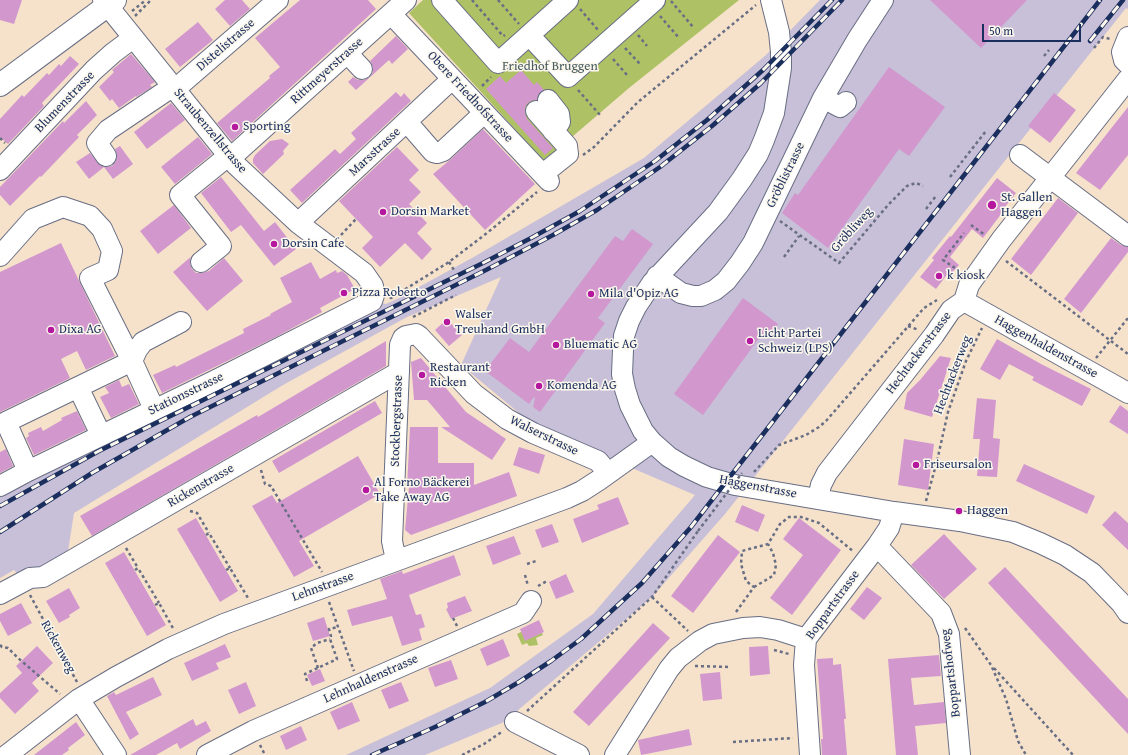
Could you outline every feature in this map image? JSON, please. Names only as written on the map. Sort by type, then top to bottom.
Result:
[{"type":"main road","points":[[0,85],[113,5]]},
{"type":"street","name":"Distelistrasse","points":[[106,156],[97,143],[108,130],[166,91],[181,84],[278,0]]},
{"type":"street","name":"Rittmeyerstrasse","points":[[201,262],[221,246],[180,195],[222,161],[236,153],[406,0]]},
{"type":"street","points":[[442,0],[498,63],[520,28],[572,3]]},
{"type":"street","name":"Haggenstrasse","points":[[771,0],[779,32],[782,52],[776,106],[764,140],[742,180],[718,212],[658,276],[643,295],[629,321],[624,336],[622,363],[625,389],[630,405],[643,431],[652,442],[669,457],[684,466],[707,477],[735,485],[894,512],[960,521],[1013,532],[1065,555],[1092,573],[1128,612]]},
{"type":"street","name":"Gröblistrasse","points":[[658,276],[681,293],[693,296],[708,294],[726,281],[753,243],[823,98],[859,42],[883,0]]},
{"type":"street","points":[[520,28],[568,77],[652,2]]},
{"type":"street","name":"Straubenzellstrasse","points":[[113,5],[133,28],[174,87],[229,157],[298,224],[364,273],[373,286],[374,295],[372,301]]},
{"type":"street","name":"Obere Friedhofstrasse","points":[[391,14],[546,178],[568,154],[567,146],[553,131],[542,105]]},
{"type":"street","name":"Blumenstrasse","points":[[0,170],[94,70],[112,54],[133,28]]},
{"type":"street","points":[[1128,37],[1122,52],[1124,60],[1128,64]]},
{"type":"street","points":[[348,53],[362,69]]},
{"type":"street","name":"Marsstrasse","points":[[298,224],[452,79]]},
{"type":"street","name":"Hechtackerstrasse","points":[[818,498],[820,485],[827,473],[934,335],[951,310],[964,300],[972,281],[1001,240],[1128,79]]},
{"type":"street","points":[[823,98],[840,107],[846,102]]},
{"type":"street","points":[[407,122],[433,152],[437,153],[442,151],[484,113]]},
{"type":"street","points":[[1020,155],[1128,236]]},
{"type":"street","points":[[0,256],[33,219],[63,207],[90,216],[102,229],[112,251],[108,270],[90,278],[132,361],[154,409]]},
{"type":"street","name":"Haggenhaldenstrasse","points":[[964,300],[1128,393]]},
{"type":"street","name":"Stationsstrasse","points":[[0,486],[154,409],[221,378],[372,301]]},
{"type":"street","points":[[28,471],[6,422],[132,361],[143,342],[181,322]]},
{"type":"street","name":"Stockbergstrasse","points":[[396,560],[392,542],[399,372],[401,342],[409,327]]},
{"type":"street","name":"Walserstrasse","points":[[409,327],[474,394],[507,419],[533,433],[598,461],[608,473]]},
{"type":"street","name":"Rickenstrasse","points":[[0,594],[30,578],[43,577],[399,372]]},
{"type":"street","points":[[78,387],[101,435]]},
{"type":"street","name":"Lehnstrasse","points":[[6,755],[73,693],[142,663],[224,624],[567,498],[582,491],[652,442]]},
{"type":"street","name":"Boppartstrasse","points":[[810,755],[804,665],[801,647],[878,546],[889,528],[894,512]]},
{"type":"street","name":"Boppartshofweg","points":[[878,546],[942,613],[949,634],[960,755]]},
{"type":"street","name":"Lehnhaldenstrasse","points":[[207,755],[260,728],[528,606]]},
{"type":"street","points":[[615,755],[669,669],[678,658],[700,641],[713,634],[743,628],[760,627],[778,630],[801,647]]},
{"type":"street","points":[[73,693],[116,755]]},
{"type":"street","points":[[516,722],[579,755]]},
{"type":"path","points":[[113,5],[146,0]]},
{"type":"path","points":[[133,28],[151,0]]},
{"type":"path","points":[[472,0],[503,36],[508,32]]},
{"type":"path","points":[[498,0],[520,28]]},
{"type":"path","points":[[670,0],[693,27]]},
{"type":"path","points":[[652,2],[679,38]]},
{"type":"path","points":[[572,3],[608,41],[640,64]]},
{"type":"path","points":[[1094,48],[1102,38]]},
{"type":"path","points":[[608,41],[627,75]]},
{"type":"path","points":[[1044,56],[1049,50]]},
{"type":"path","points":[[470,98],[496,72],[498,63]]},
{"type":"path","points":[[568,77],[570,82],[600,115]]},
{"type":"path","points":[[950,177],[986,131]]},
{"type":"path","points":[[0,138],[5,142]]},
{"type":"path","name":"Gröbliweg","points":[[775,217],[799,236],[839,263],[906,186],[916,183],[923,186]]},
{"type":"path","points":[[926,209],[936,196]]},
{"type":"path","points":[[340,236],[356,219]]},
{"type":"path","points":[[971,225],[982,233]]},
{"type":"path","points":[[955,268],[944,260],[964,233]]},
{"type":"path","points":[[784,257],[799,236]]},
{"type":"path","points":[[1001,257],[1128,354]]},
{"type":"path","points":[[450,262],[454,270]]},
{"type":"path","points":[[409,327],[456,295]]},
{"type":"path","points":[[749,471],[754,472],[779,445],[806,436],[823,424],[924,308],[944,298]]},
{"type":"path","points":[[1092,364],[1106,344],[1111,341],[1128,318]]},
{"type":"path","name":"Hechtackerweg","points":[[925,505],[938,461],[950,405],[966,361],[985,322]]},
{"type":"path","points":[[908,326],[924,331]]},
{"type":"path","points":[[462,755],[484,744],[516,722],[652,598],[698,531],[743,472]]},
{"type":"path","points":[[262,473],[265,484],[271,486],[320,568]]},
{"type":"path","points":[[194,512],[197,513],[208,534],[249,600]]},
{"type":"path","points":[[754,587],[746,581],[741,564],[742,551],[768,544],[780,524],[789,516],[801,517],[819,523],[859,556]]},
{"type":"path","points":[[734,615],[754,587],[774,575],[776,565],[773,552],[768,544]]},
{"type":"path","points":[[127,548],[176,633]]},
{"type":"path","points":[[527,564],[536,561]]},
{"type":"path","points":[[134,570],[138,568]]},
{"type":"path","points":[[226,570],[230,568]]},
{"type":"path","points":[[525,575],[528,606]]},
{"type":"path","points":[[652,598],[694,636]]},
{"type":"path","points":[[155,605],[159,603]]},
{"type":"path","name":"Rickenweg","points":[[34,604],[73,693]]},
{"type":"path","points":[[334,613],[352,666]]},
{"type":"path","points":[[942,613],[961,622],[991,665],[1073,755]]},
{"type":"path","points":[[308,682],[305,674],[337,659],[330,639],[331,636],[329,630],[338,627]]},
{"type":"path","points":[[318,668],[310,648],[317,643],[330,639]]},
{"type":"path","points":[[0,644],[2,647],[8,648],[18,658],[73,693]]},
{"type":"path","points":[[774,650],[801,647]]},
{"type":"path","points":[[991,665],[1006,699],[1018,741],[1026,755]]},
{"type":"path","points":[[691,666],[731,667]]},
{"type":"path","points":[[733,742],[795,737]]},
{"type":"shaded area","points":[[820,0],[1128,0],[1128,9],[1126,8],[725,514],[652,597],[504,722],[425,755],[346,755],[490,688],[593,614],[695,495],[536,427],[461,365],[501,277],[407,317],[283,385],[74,513],[68,551],[20,577],[14,570],[0,578],[0,486],[372,301],[386,304],[397,299],[472,258],[644,158],[766,55]]},
{"type":"green space","name":"Friedhof Bruggen","points":[[423,0],[739,0],[629,88],[544,161],[409,13]]},
{"type":"green space","points":[[537,624],[543,635],[536,638],[538,645],[529,646],[527,643],[522,645],[517,634]]},
{"type":"building","points":[[0,0],[22,0],[14,24],[0,20]]},
{"type":"building","points":[[225,0],[242,0],[250,9],[230,26],[215,9]]},
{"type":"building","points":[[300,0],[368,0],[376,9],[232,141],[217,123],[270,78],[269,76],[280,67],[255,38]]},
{"type":"building","points":[[930,0],[1027,0],[981,48]]},
{"type":"building","points":[[198,22],[213,40],[180,67],[165,49]]},
{"type":"building","points":[[396,36],[408,49],[392,64],[389,60],[356,90],[348,82],[353,77],[358,80],[364,80],[370,77],[373,72],[373,67],[370,61]]},
{"type":"building","points":[[131,54],[155,82],[150,85],[152,87],[119,108],[112,99],[110,101],[99,87],[114,72],[112,70]]},
{"type":"building","points":[[70,56],[79,64],[42,103],[44,106],[8,144],[0,137],[0,119],[22,95],[24,97],[47,73],[49,75],[59,64],[61,66]]},
{"type":"building","points":[[889,67],[945,107],[909,156],[899,149],[828,248],[782,213],[795,193],[798,195]]},
{"type":"building","points":[[521,70],[534,85],[537,82],[544,90],[538,95],[537,100],[533,100],[528,103],[525,107],[525,113],[527,119],[553,148],[545,155],[486,89],[500,76],[506,83]]},
{"type":"building","points":[[396,92],[401,97],[404,93],[411,101],[302,203],[290,190],[335,149],[340,154],[356,139],[351,133]]},
{"type":"building","points":[[1054,93],[1076,110],[1050,143],[1028,126]]},
{"type":"building","points":[[86,101],[97,115],[77,135],[79,137],[41,177],[40,176],[10,206],[0,195],[0,187],[63,121],[64,123]]},
{"type":"building","points":[[171,103],[185,120],[147,149],[134,132]]},
{"type":"building","points":[[1128,107],[1128,155],[1100,190],[1076,173]]},
{"type":"building","points":[[483,129],[535,184],[485,230],[433,174]]},
{"type":"building","points":[[198,137],[212,154],[175,184],[161,167]]},
{"type":"building","points":[[282,139],[289,144],[283,151],[284,154],[263,174],[253,163],[255,155],[270,141]]},
{"type":"building","points":[[120,146],[133,164],[113,179],[104,167],[89,179],[76,162],[90,153],[101,166],[112,166],[116,161],[117,155],[115,149]]},
{"type":"building","name":"Dorsin Market","points":[[397,147],[419,170],[409,180],[421,192],[409,204],[427,223],[417,233],[432,249],[422,260],[405,243],[380,267],[362,248],[373,237],[339,201]]},
{"type":"building","points":[[221,177],[264,231],[275,222],[296,249],[274,266],[241,225],[231,232],[201,193]]},
{"type":"building","points":[[997,178],[1016,193],[983,238],[972,229],[950,257],[959,265],[951,274],[949,272],[936,289],[920,277],[934,260],[932,258],[950,236],[951,237]]},
{"type":"building","points":[[1058,198],[1078,213],[1031,275],[1011,259]]},
{"type":"building","points":[[174,205],[191,228],[158,254],[140,231]]},
{"type":"building","points":[[632,229],[653,244],[598,318],[605,323],[540,412],[533,407],[534,397],[529,404],[485,371],[510,338],[529,352],[615,236],[623,241]]},
{"type":"building","points":[[1111,238],[1121,245],[1128,247],[1128,252],[1081,313],[1064,299]]},
{"type":"building","name":"Dixa AG","points":[[61,243],[115,356],[86,370],[77,351],[61,359],[70,378],[0,412],[0,272]]},
{"type":"building","points":[[193,255],[190,258],[190,264],[196,273],[209,271],[224,258],[243,281],[207,311],[173,272]]},
{"type":"building","points":[[311,262],[320,279],[336,270],[337,273],[342,271],[347,275],[355,289],[320,308],[322,312],[276,337],[162,393],[153,375],[175,365],[176,367],[244,333],[243,329],[271,315],[270,314],[292,302],[280,278]]},
{"type":"building","points":[[743,298],[778,324],[768,338],[762,334],[703,415],[674,394]]},
{"type":"building","points":[[447,319],[462,335],[449,346],[435,330]]},
{"type":"building","points":[[997,339],[1041,364],[1091,389],[1082,406],[1032,380],[1034,377],[1009,364],[1000,380],[980,369]]},
{"type":"building","points":[[386,341],[386,366],[92,536],[80,516],[257,415],[258,417]]},
{"type":"building","points":[[940,356],[951,358],[932,417],[904,409],[907,393]]},
{"type":"building","points":[[421,358],[466,412],[506,439],[492,460],[441,427],[450,427],[427,400],[414,400],[411,362]]},
{"type":"building","points":[[119,380],[122,387],[129,384],[139,404],[111,418],[100,397],[109,393],[105,387]]},
{"type":"building","points":[[977,398],[996,400],[993,438],[1000,439],[997,477],[977,476],[980,439],[973,439]]},
{"type":"building","points":[[375,401],[382,413],[279,473],[272,461]]},
{"type":"building","points":[[1120,405],[1128,411],[1128,434],[1109,422]]},
{"type":"building","points":[[77,411],[86,430],[34,455],[26,438],[29,436],[28,433],[41,427],[43,431],[62,420],[61,418]]},
{"type":"building","points":[[410,427],[438,427],[438,463],[474,463],[474,485],[509,472],[517,496],[411,535],[405,530],[409,487],[407,487]]},
{"type":"building","name":"Friseursalon","points":[[904,439],[934,444],[928,490],[898,485]]},
{"type":"building","points":[[519,447],[545,455],[539,474],[513,465]]},
{"type":"building","points":[[6,449],[13,466],[0,473],[0,452]]},
{"type":"building","points":[[358,456],[380,494],[299,541],[314,566],[294,577],[252,506],[272,495],[277,503]]},
{"type":"building","points":[[1024,464],[1095,496],[1087,514],[1016,481]]},
{"type":"building","points":[[618,497],[629,524],[582,543],[573,519],[599,509],[597,505]]},
{"type":"building","points":[[742,505],[765,515],[758,532],[735,522]]},
{"type":"building","points":[[1115,511],[1128,523],[1128,550],[1102,525]]},
{"type":"building","points":[[196,518],[238,591],[220,602],[177,529]]},
{"type":"building","points":[[799,518],[841,550],[792,615],[770,598],[803,555],[783,539]]},
{"type":"building","points":[[552,524],[559,542],[542,548],[535,530]]},
{"type":"building","points":[[944,534],[977,569],[944,599],[911,565]]},
{"type":"building","points":[[718,535],[740,552],[693,613],[671,596]]},
{"type":"building","points":[[514,536],[521,554],[493,565],[486,546]]},
{"type":"building","points":[[124,552],[166,625],[147,636],[105,563]]},
{"type":"building","points":[[454,555],[461,575],[409,595],[416,615],[421,614],[425,627],[419,629],[422,640],[402,646],[392,616],[352,626],[347,610],[387,599],[380,579],[402,571],[403,574]]},
{"type":"building","points":[[1005,567],[1128,699],[1128,734],[988,583]]},
{"type":"building","points":[[566,574],[574,592],[556,599],[549,582]]},
{"type":"building","points":[[867,587],[882,598],[864,620],[850,609]]},
{"type":"building","points":[[69,588],[80,608],[69,615],[70,617],[59,623],[46,601]]},
{"type":"building","points":[[465,596],[472,611],[451,619],[446,609],[448,608],[447,603]]},
{"type":"building","points":[[21,603],[32,623],[8,636],[0,621],[0,614]]},
{"type":"building","points":[[324,617],[330,636],[313,641],[307,623]]},
{"type":"building","points":[[539,620],[544,632],[525,641],[520,629]]},
{"type":"building","points":[[653,623],[670,638],[589,726],[573,712]]},
{"type":"building","points":[[503,639],[510,656],[487,666],[480,649]]},
{"type":"building","points":[[225,644],[231,657],[216,663],[219,669],[192,681],[184,663]]},
{"type":"building","points":[[37,646],[53,663],[32,683],[39,691],[15,714],[0,698],[0,693],[22,673],[16,666]]},
{"type":"building","points":[[768,646],[770,674],[750,676],[749,647]]},
{"type":"building","points":[[939,655],[941,676],[911,678],[914,705],[944,702],[946,723],[915,726],[918,755],[896,755],[888,659]]},
{"type":"building","points":[[833,658],[833,665],[841,664],[846,719],[844,719],[847,755],[822,755],[821,739],[823,739],[817,659]]},
{"type":"building","points":[[451,660],[458,679],[435,687],[428,668]]},
{"type":"building","points":[[320,669],[325,681],[312,686],[307,675]]},
{"type":"building","points":[[720,672],[722,699],[703,701],[700,674]]},
{"type":"building","points":[[153,677],[162,695],[126,712],[139,734],[130,740],[107,696],[114,692],[116,695]]},
{"type":"building","points":[[246,682],[256,706],[239,714],[228,690]]},
{"type":"building","points":[[401,682],[409,701],[389,709],[381,690]]},
{"type":"building","points":[[352,702],[360,721],[338,730],[330,712]]},
{"type":"building","points":[[193,719],[196,726],[206,721],[211,731],[180,749],[177,743],[156,755],[130,755]]},
{"type":"building","points":[[76,722],[85,735],[68,748],[69,750],[62,755],[34,755]]},
{"type":"building","points":[[301,726],[307,740],[286,750],[280,736]]},
{"type":"building","points":[[689,729],[692,745],[641,755],[638,740]]},
{"type":"railway","points":[[0,506],[99,451],[483,263],[580,211],[655,161],[707,120],[763,70],[832,0]]},
{"type":"railway","points":[[0,532],[92,473],[190,417],[486,270],[597,210],[660,167],[712,126],[761,83],[842,0]]},
{"type":"railway","points":[[372,755],[435,727],[485,702],[519,682],[581,639],[642,583],[691,527],[1100,0]]},
{"type":"railway","points":[[1090,41],[1123,0]]},
{"type":"place","name":"Sporting","points":[[235,127]]},
{"type":"place","name":"St. Gallen Haggen","points":[[992,205]]},
{"type":"place","name":"Dorsin Market","points":[[383,212]]},
{"type":"place","name":"Dorsin Cafe","points":[[274,244]]},
{"type":"place","name":"k kiosk","points":[[939,276]]},
{"type":"place","name":"Pizza Roberto","points":[[344,293]]},
{"type":"place","name":"Mila d'Opiz AG","points":[[591,294]]},
{"type":"place","name":"Walser Treuhand GmbH","points":[[447,322]]},
{"type":"place","name":"Dixa AG","points":[[51,330]]},
{"type":"place","name":"Licht Partei Schweiz (LPS)","points":[[750,341]]},
{"type":"place","name":"Bluematic AG","points":[[556,345]]},
{"type":"place","name":"Restaurant Ricken","points":[[422,375]]},
{"type":"place","name":"Komenda AG","points":[[539,386]]},
{"type":"place","name":"Friseursalon","points":[[916,465]]},
{"type":"place","name":"Al Forno Bäckerei Take Away AG","points":[[366,490]]},
{"type":"place","name":"Haggen","points":[[959,511]]}]
